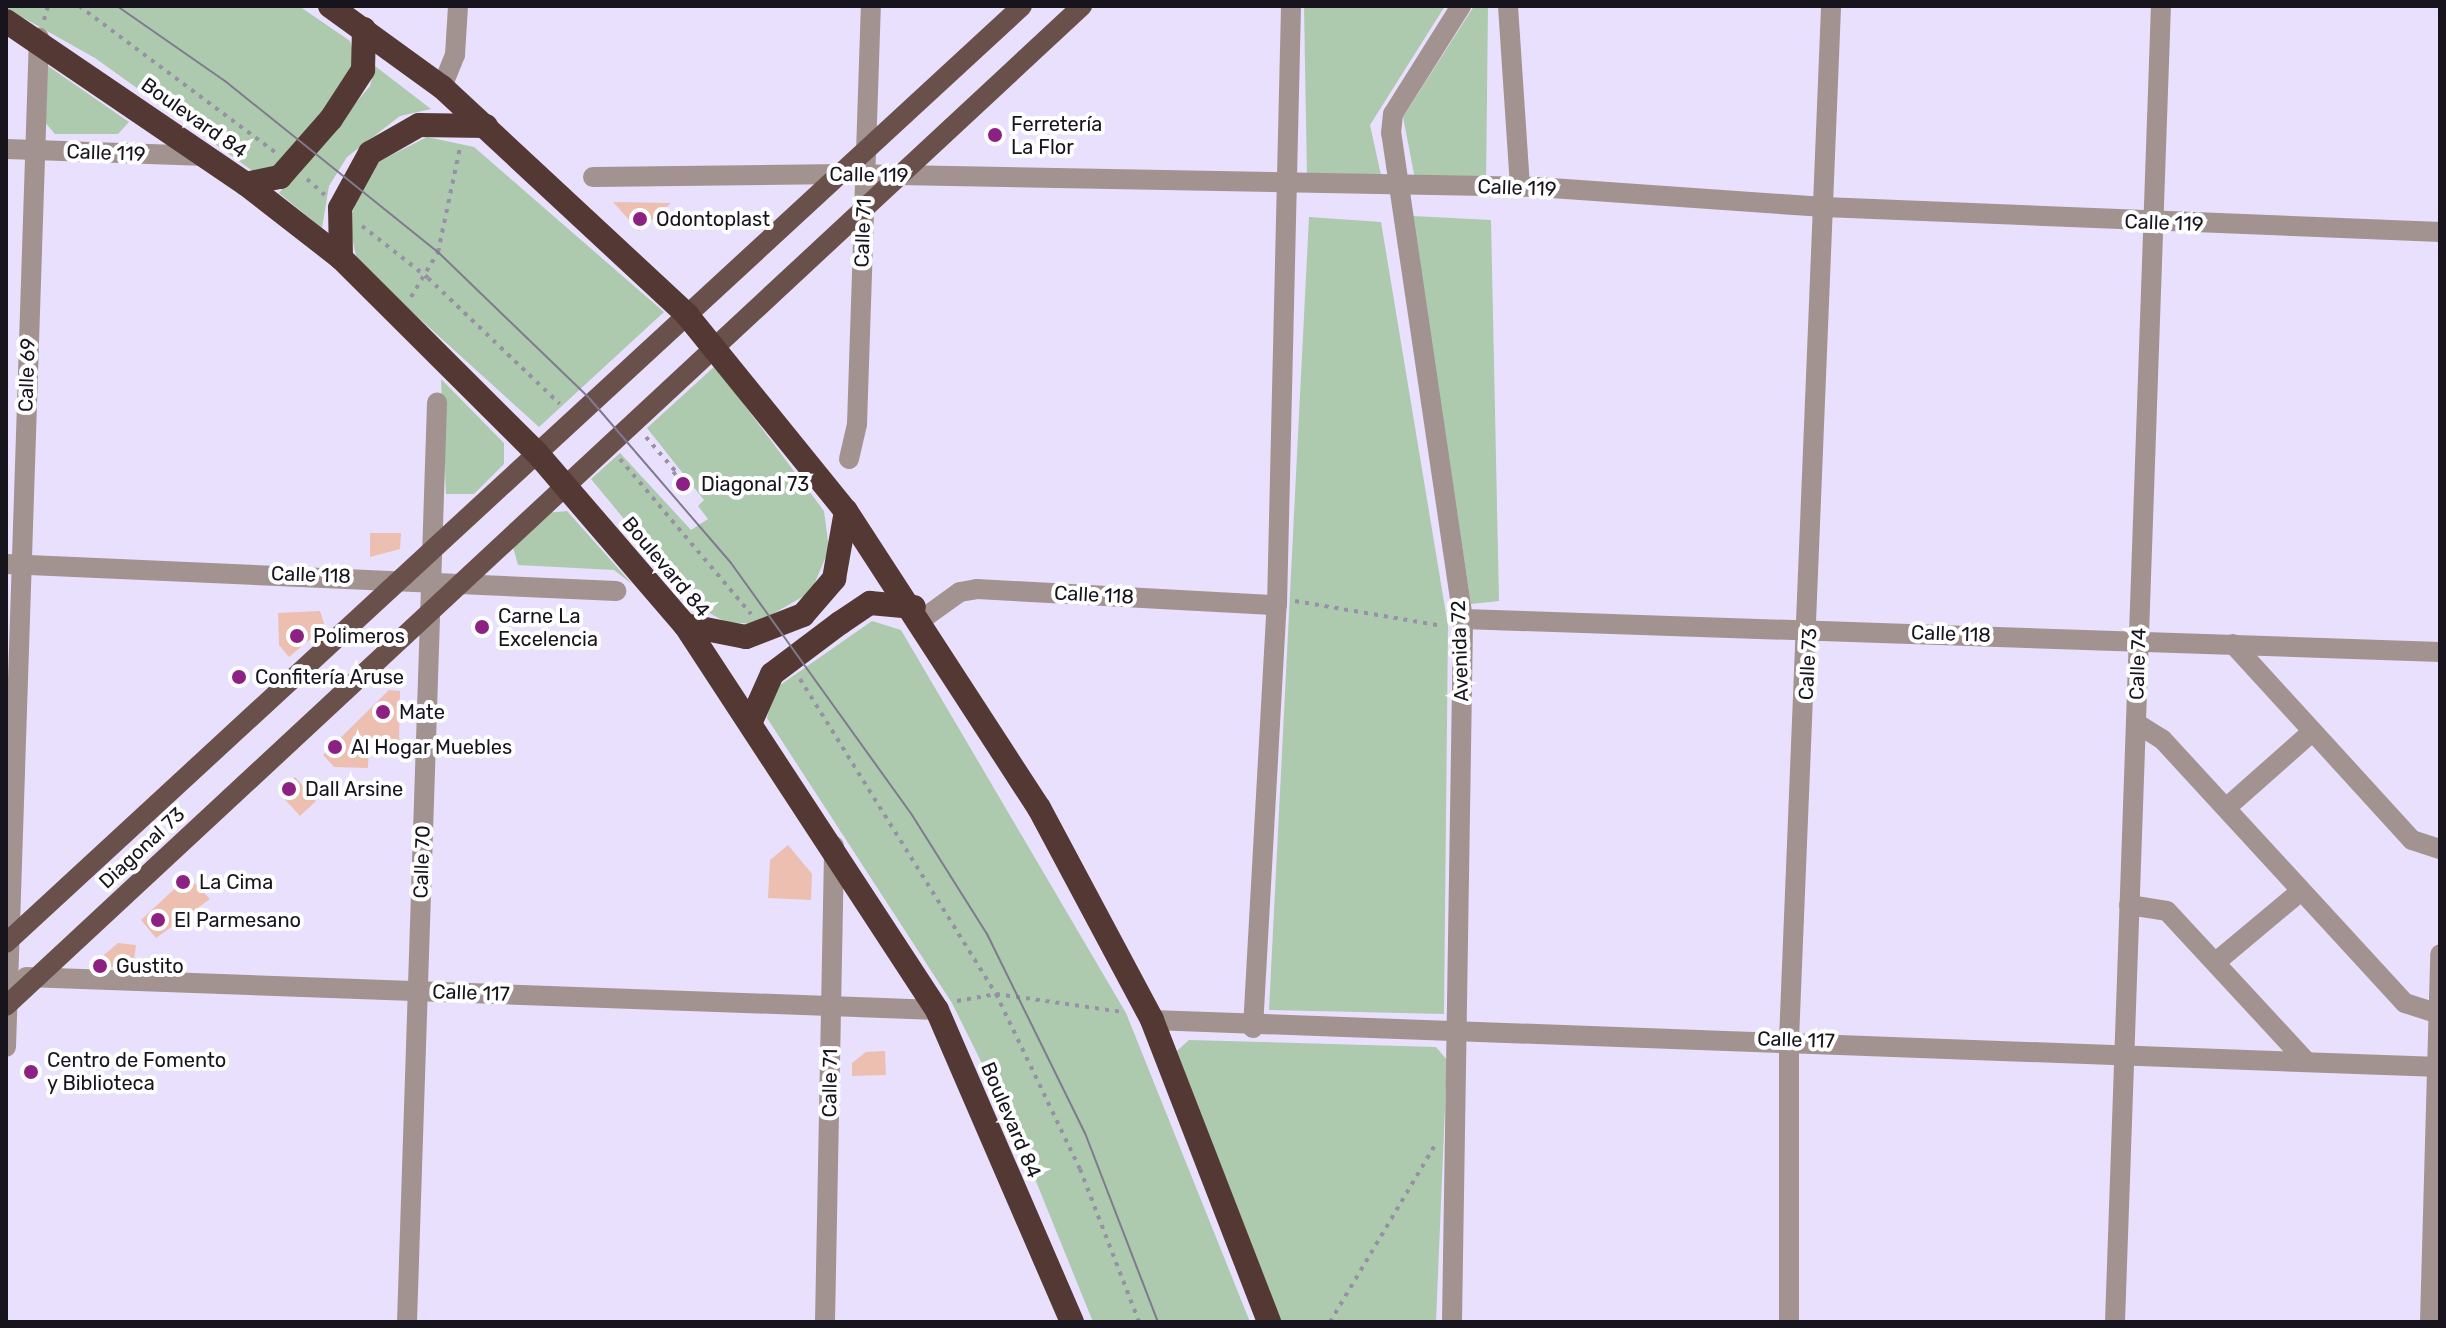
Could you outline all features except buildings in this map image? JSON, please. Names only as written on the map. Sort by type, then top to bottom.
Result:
[{"type":"highway","points":[[330,6],[442,87],[474,125],[687,315],[717,348],[846,511],[917,613],[1039,808],[1152,1020],[1269,1322]]},
{"type":"highway","name":"Boulevard 84","points":[[6,21],[39,38],[246,184],[341,258],[400,311],[536,452],[685,625],[834,843],[937,1010],[1072,1322]]},
{"type":"highway","points":[[246,184],[280,177],[331,119],[363,70],[364,29]]},
{"type":"highway","points":[[341,258],[340,208],[370,153],[419,125],[474,125]]},
{"type":"highway","points":[[685,625],[746,637],[803,615],[834,579],[846,511]]},
{"type":"highway","points":[[752,719],[772,674],[870,603],[917,613]]},
{"type":"main road","name":"Diagonal 73","points":[[8,942],[536,452],[844,174],[1022,6]]},
{"type":"main road","name":"Diagonal 73","points":[[7,1005],[1082,6]]},
{"type":"street","points":[[442,87],[455,55],[458,6]]},
{"type":"street","name":"Calle 71","points":[[849,459],[857,424],[871,6]]},
{"type":"street","points":[[1253,1028],[1277,605],[1291,6]]},
{"type":"street","name":"Avenida 72","points":[[1452,1322],[1460,1104],[1463,619],[1393,114],[1461,6]]},
{"type":"street","points":[[1508,6],[1520,187]]},
{"type":"street","name":"Calle 73","points":[[1789,1322],[1789,1040],[1810,629],[1831,6]]},
{"type":"street","name":"Calle 74","points":[[2115,1322],[2161,6]]},
{"type":"street","name":"Calle 69","points":[[6,1047],[13,564],[39,38]]},
{"type":"street","name":"Calle 119","points":[[6,149],[206,156]]},
{"type":"street","name":"Calle 119","points":[[593,177],[844,174],[1520,187],[1824,207],[2154,223],[2440,232]]},
{"type":"street","name":"Calle 70","points":[[407,1322],[437,402]]},
{"type":"street","name":"Calle 118","points":[[13,564],[466,580],[616,591]]},
{"type":"street","name":"Calle 118","points":[[917,613],[960,592],[977,589],[1277,605]]},
{"type":"street","name":"Calle 118","points":[[1463,619],[2440,652]]},
{"type":"street","points":[[2233,644],[2412,840],[2440,849]]},
{"type":"street","points":[[2136,723],[2162,739],[2405,1003],[2438,1014]]},
{"type":"street","points":[[2226,808],[2312,732]]},
{"type":"street","name":"Calle 71","points":[[825,1322],[834,843]]},
{"type":"street","points":[[2216,962],[2301,891]]},
{"type":"street","points":[[2129,905],[2167,911],[2305,1060]]},
{"type":"street","points":[[2430,1322],[2440,954]]},
{"type":"street","name":"Calle 117","points":[[7,976],[937,1010]]},
{"type":"street","name":"Calle 117","points":[[1152,1020],[1253,1028],[1461,1029],[2438,1066]]},
{"type":"path","points":[[400,311],[438,252],[474,125]]},
{"type":"path","points":[[634,423],[676,472],[669,478]]},
{"type":"path","points":[[1277,605],[1295,601],[1448,626],[1463,619]]},
{"type":"path","points":[[937,1010],[996,994],[1152,1020]]},
{"type":"path","points":[[1330,1322],[1460,1104]]},
{"type":"green space","points":[[299,6],[350,41],[359,70],[270,171],[254,172],[95,58],[6,8]]},
{"type":"green space","points":[[1304,6],[1445,6],[1370,125],[1383,184],[1307,178]]},
{"type":"green space","points":[[1474,6],[1488,6],[1486,185],[1415,179],[1403,117]]},
{"type":"green space","points":[[45,64],[129,122],[118,134],[55,134],[43,120]]},
{"type":"green space","points":[[375,66],[431,109],[400,116],[347,157],[329,186],[322,228],[279,193],[370,86]]},
{"type":"green space","points":[[427,137],[474,147],[664,312],[539,427],[357,262],[349,221],[365,180],[380,161]]},
{"type":"green space","points":[[1412,216],[1491,220],[1499,601],[1471,604]]},
{"type":"green space","points":[[1309,217],[1381,222],[1448,626],[1444,1014],[1269,1010]]},
{"type":"green space","points":[[715,366],[824,511],[829,549],[811,592],[755,624],[726,622],[696,606],[591,479],[620,453],[691,530],[708,519],[698,506],[704,500],[647,428]]},
{"type":"green space","points":[[441,379],[504,443],[504,464],[474,494],[446,494]]},
{"type":"green space","points":[[567,511],[632,584],[614,570],[518,565],[513,547],[546,513]]},
{"type":"green space","points":[[872,621],[901,630],[1126,1013],[1250,1322],[1093,1322],[1016,1132],[952,1003],[767,718],[773,690]]},
{"type":"green space","points":[[1189,1040],[1436,1047],[1447,1060],[1436,1322],[1279,1322],[1177,1051]]},
{"type":"tram line","points":[[117,6],[225,81],[438,252],[590,399],[731,563],[912,815],[987,934],[1085,1133],[1158,1322]]},
{"type":"place","name":"Ferretería La Flor","points":[[995,135]]},
{"type":"place","name":"Odontoplast","points":[[640,219]]},
{"type":"place","name":"Diagonal 73","points":[[683,484]]},
{"type":"place","name":"Carne La Excelencia","points":[[482,627]]},
{"type":"place","name":"Polimeros","points":[[297,636]]},
{"type":"place","name":"Confitería Aruse","points":[[239,677]]},
{"type":"place","name":"Mate","points":[[383,712]]},
{"type":"place","name":"Al Hogar Muebles","points":[[335,747]]},
{"type":"place","name":"Dall Arsine","points":[[289,789]]},
{"type":"place","name":"La Cima","points":[[183,882]]},
{"type":"place","name":"El Parmesano","points":[[158,920]]},
{"type":"place","name":"Gustito","points":[[100,966]]},
{"type":"place","name":"Centro de Fomento y Biblioteca","points":[[31,1072]]}]
